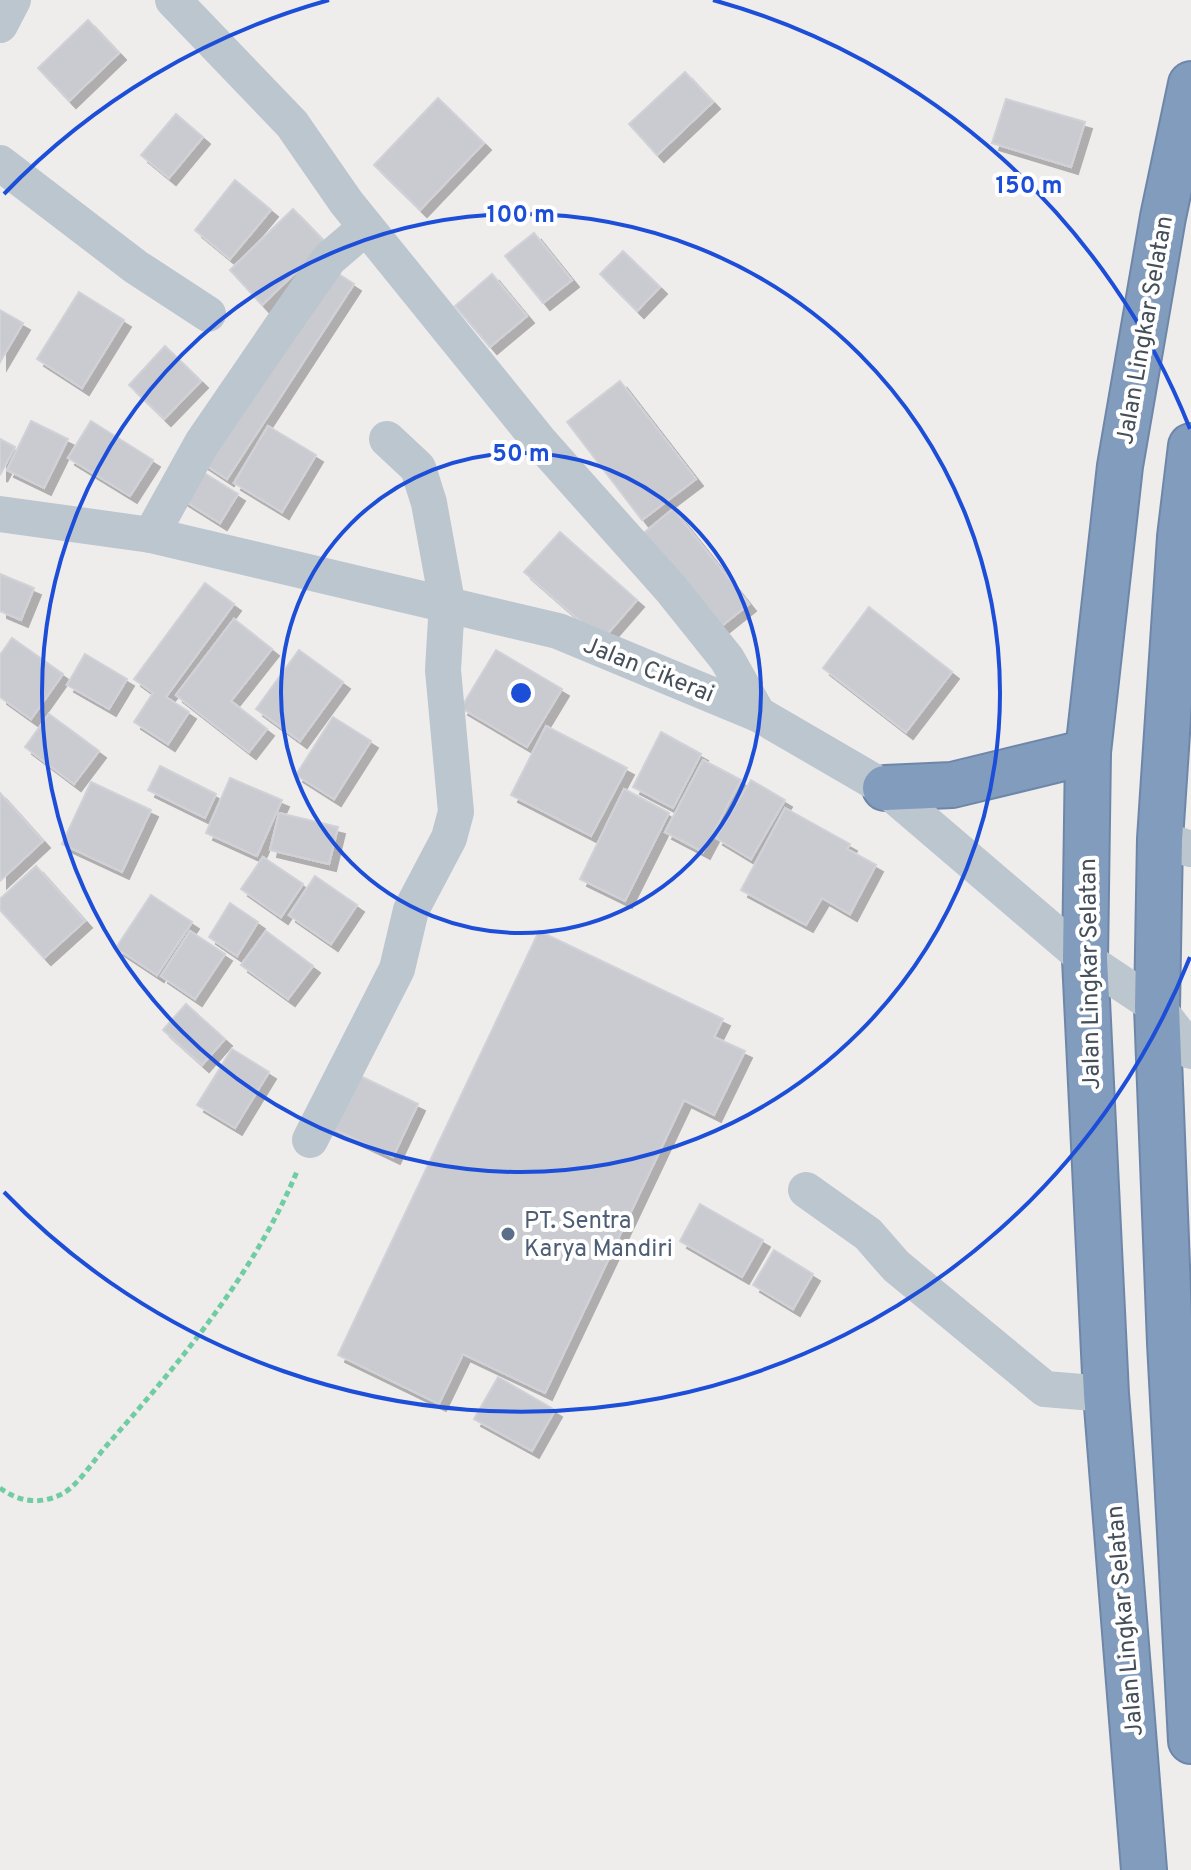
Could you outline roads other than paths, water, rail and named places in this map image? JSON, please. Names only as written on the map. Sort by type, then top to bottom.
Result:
[{"type":"highway","name":"Jalan Lingkar Selatan","points":[[1144,1870],[1106,1394],[1085,959],[1088,752],[1120,466],[1163,217],[1191,84]]},
{"type":"highway","points":[[1191,446],[1180,537],[1176,844],[1157,1007],[1180,1334],[1191,1741]]},
{"type":"highway","points":[[885,788],[952,785],[1088,752]]},
{"type":"street","points":[[0,25],[13,0]]},
{"type":"street","points":[[173,0],[292,124],[366,227],[541,443],[727,659],[758,714]]},
{"type":"street","points":[[0,163],[136,267],[208,314]]},
{"type":"street","points":[[151,535],[202,443],[329,259],[366,227]]},
{"type":"street","points":[[310,1140],[397,969],[411,910],[449,838],[456,812],[443,670],[447,602],[429,503],[418,468],[387,439]]},
{"type":"street","name":"Jalan Cikerai","points":[[0,514],[151,535],[447,602],[558,631],[758,714],[885,788],[1085,959],[1157,1007],[1191,1051]]},
{"type":"street","points":[[806,1190],[868,1234],[896,1266],[1045,1389],[1106,1394]]},
{"type":"place","name":"PT. Sentra Karya Mandiri","points":[[508,1234]]}]
